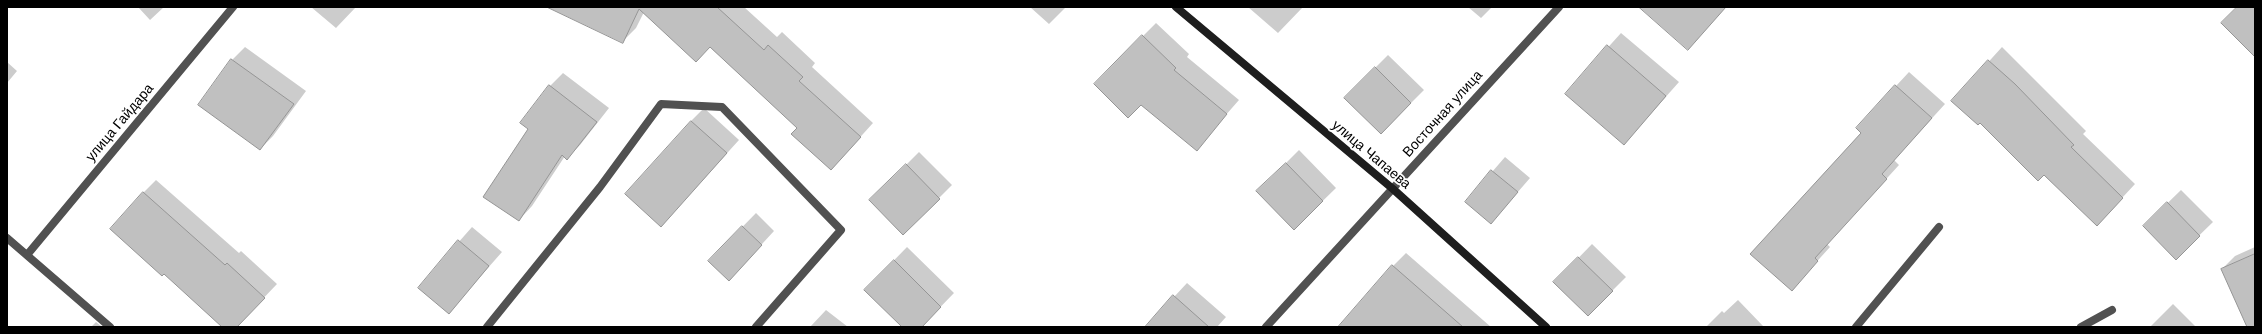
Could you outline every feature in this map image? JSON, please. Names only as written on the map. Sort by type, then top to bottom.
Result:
[{"type":"street","name":"улица Гайдара","points":[[27,255],[233,7]]},
{"type":"street","name":"улица Чапаева","points":[[1176,7],[1393,189],[1546,327]]},
{"type":"street","name":"Восточная улица","points":[[1266,327],[1559,7]]},
{"type":"street","points":[[487,327],[600,187],[661,104],[722,107],[841,230],[756,327]]},
{"type":"street","points":[[1856,327],[1939,228]]},
{"type":"street","points":[[7,238],[110,327]]},
{"type":"street","points":[[2081,327],[2112,310]]},
{"type":"building","points":[[547,7],[717,7],[764,50],[768,45],[803,77],[799,81],[861,137],[831,170],[791,134],[797,128],[710,47],[696,62],[639,9],[623,43]]},
{"type":"building","points":[[1639,7],[1726,7],[1688,50]]},
{"type":"building","points":[[2237,7],[2255,7],[2255,57],[2221,23]]},
{"type":"building","points":[[1142,35],[1176,68],[1174,70],[1227,114],[1197,151],[1141,105],[1128,118],[1094,84]]},
{"type":"building","points":[[1607,45],[1666,96],[1624,145],[1565,94]]},
{"type":"building","points":[[231,59],[294,104],[260,150],[198,105]]},
{"type":"building","points":[[1988,60],[2015,84],[2074,145],[2071,147],[2123,198],[2097,226],[2044,175],[2038,181],[1980,123],[1978,125],[1951,101]]},
{"type":"building","points":[[1375,67],[1411,103],[1381,134],[1344,98]]},
{"type":"building","points":[[549,85],[597,122],[567,160],[562,155],[519,221],[483,197],[528,129],[520,123]]},
{"type":"building","points":[[1895,85],[1932,118],[1882,174],[1887,179],[1815,258],[1818,261],[1792,291],[1750,254],[1861,133],[1856,128]]},
{"type":"building","points":[[691,121],[727,153],[661,227],[625,194]]},
{"type":"building","points":[[1286,163],[1323,201],[1294,230],[1256,191]]},
{"type":"building","points":[[906,164],[940,199],[903,235],[869,200]]},
{"type":"building","points":[[1491,170],[1518,192],[1491,224],[1465,202]]},
{"type":"building","points":[[143,192],[225,265],[227,263],[265,298],[237,327],[222,327],[164,274],[162,276],[110,229]]},
{"type":"building","points":[[2167,202],[2200,236],[2176,260],[2143,226]]},
{"type":"building","points":[[742,226],[762,245],[729,281],[708,261]]},
{"type":"building","points":[[458,240],[489,266],[449,314],[418,288]]},
{"type":"building","points":[[2255,254],[2255,327],[2247,327],[2221,269]]},
{"type":"building","points":[[1578,257],[1613,291],[1588,316],[1553,282]]},
{"type":"building","points":[[894,260],[941,307],[922,327],[902,327],[864,290]]},
{"type":"building","points":[[1392,265],[1463,327],[1338,327]]},
{"type":"building","points":[[1173,295],[1209,327],[1145,327]]}]
